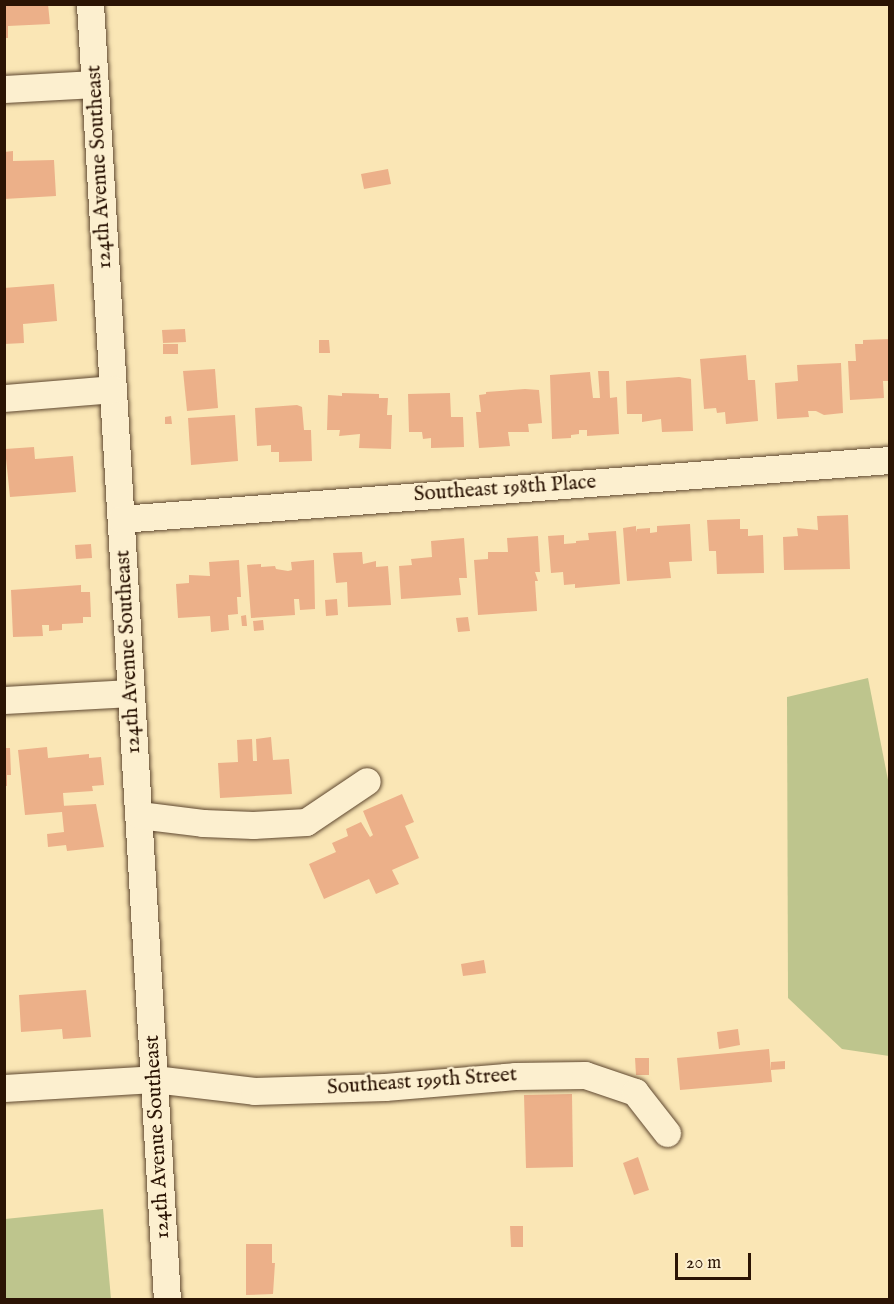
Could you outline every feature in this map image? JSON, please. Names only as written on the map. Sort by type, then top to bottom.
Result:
[{"type":"street","name":"124th Avenue Southeast","points":[[90,4],[167,1299]]},
{"type":"street","points":[[4,89],[95,84]]},
{"type":"street","points":[[4,398],[113,389]]},
{"type":"street","name":"Southeast 198th Place","points":[[121,519],[890,460]]},
{"type":"street","points":[[4,700],[131,693]]},
{"type":"street","points":[[139,815],[243,825],[306,822],[368,781]]},
{"type":"street","name":"Southeast 199th Street","points":[[4,1089],[154,1079],[254,1090],[385,1087],[515,1076],[585,1075],[636,1092],[667,1133]]},
{"type":"green space","points":[[868,678],[889,785],[889,1056],[842,1049],[788,998],[787,697]]},
{"type":"green space","points":[[103,1209],[111,1299],[5,1299],[5,1219]]},
{"type":"building","points":[[4,4],[48,4],[50,24],[8,26],[8,38],[4,38]]},
{"type":"building","points":[[13,151],[13,161],[54,160],[56,196],[4,199],[4,152]]},
{"type":"building","points":[[388,169],[391,184],[364,189],[361,174]]},
{"type":"building","points":[[54,284],[57,321],[23,324],[24,343],[4,344],[4,288]]},
{"type":"building","points":[[185,329],[186,342],[163,343],[162,330]]},
{"type":"building","points":[[890,339],[890,381],[883,381],[884,398],[850,400],[848,361],[856,361],[855,344],[863,344],[863,340]]},
{"type":"building","points":[[319,340],[329,340],[330,353],[319,353]]},
{"type":"building","points":[[163,344],[178,344],[178,354],[163,354]]},
{"type":"building","points":[[746,355],[748,380],[755,380],[758,421],[726,424],[725,412],[717,413],[716,408],[704,409],[700,359]]},
{"type":"building","points":[[841,363],[843,413],[824,415],[816,411],[808,411],[809,417],[777,419],[775,383],[798,381],[797,365]]},
{"type":"building","points":[[215,369],[218,408],[187,411],[183,371]]},
{"type":"building","points":[[598,371],[609,371],[610,398],[617,397],[619,434],[587,436],[587,430],[579,430],[579,434],[571,435],[571,438],[552,439],[550,375],[590,372],[593,398],[600,398]]},
{"type":"building","points":[[679,377],[691,379],[693,431],[662,432],[661,419],[642,422],[642,414],[627,414],[626,381]]},
{"type":"building","points":[[539,390],[542,423],[528,424],[529,432],[508,432],[510,446],[479,448],[476,412],[481,412],[479,395],[486,394],[486,392]]},
{"type":"building","points":[[342,393],[379,394],[379,398],[388,398],[387,415],[392,415],[391,449],[359,448],[360,434],[339,436],[340,430],[327,430],[328,395],[342,396]]},
{"type":"building","points":[[450,393],[451,417],[463,417],[464,447],[431,448],[431,438],[423,439],[422,432],[409,432],[408,394]]},
{"type":"building","points":[[297,405],[302,407],[304,430],[311,430],[312,461],[279,462],[279,452],[271,452],[271,445],[257,446],[255,408]]},
{"type":"building","points":[[235,415],[238,461],[191,465],[188,418]]},
{"type":"building","points":[[171,416],[172,424],[165,424],[165,417]]},
{"type":"building","points":[[34,447],[35,459],[73,456],[76,492],[10,497],[5,449]]},
{"type":"building","points":[[848,515],[850,569],[784,570],[783,537],[798,536],[797,528],[818,530],[817,516]]},
{"type":"building","points":[[740,519],[740,529],[748,529],[748,536],[763,535],[764,573],[717,574],[716,551],[709,551],[707,520]]},
{"type":"building","points":[[690,524],[692,561],[669,562],[671,578],[627,581],[623,528],[636,526],[636,532],[637,529],[650,528],[650,533],[657,532],[657,526]]},
{"type":"building","points":[[616,531],[620,584],[575,588],[575,584],[564,585],[563,572],[551,573],[548,536],[564,535],[564,544],[589,540],[588,533]]},
{"type":"building","points":[[538,536],[540,572],[535,572],[538,581],[535,581],[537,611],[478,615],[474,560],[488,559],[488,552],[508,552],[507,538]]},
{"type":"building","points":[[464,538],[467,578],[459,578],[461,595],[401,599],[399,566],[412,565],[411,559],[432,557],[431,541]]},
{"type":"building","points":[[91,544],[92,558],[76,559],[75,545]]},
{"type":"building","points":[[362,552],[363,564],[376,561],[376,567],[388,566],[391,605],[348,607],[347,582],[336,583],[333,553]]},
{"type":"building","points":[[239,560],[241,597],[237,597],[238,614],[228,615],[229,630],[211,632],[210,616],[178,618],[176,584],[189,583],[189,575],[210,576],[209,562]]},
{"type":"building","points":[[314,560],[315,609],[300,610],[299,599],[294,599],[295,615],[251,618],[247,565],[275,566],[276,569],[288,571],[292,570],[291,562]]},
{"type":"building","points":[[81,585],[81,592],[90,592],[91,617],[83,617],[83,623],[62,624],[62,630],[49,631],[49,625],[42,625],[43,636],[13,637],[11,590]]},
{"type":"building","points":[[337,599],[338,615],[326,616],[325,600]]},
{"type":"building","points":[[246,615],[247,626],[242,626],[241,616]]},
{"type":"building","points":[[468,617],[470,631],[458,632],[456,618]]},
{"type":"building","points":[[263,620],[264,630],[254,631],[253,621]]},
{"type":"building","points":[[271,737],[273,760],[289,759],[292,794],[220,798],[218,763],[238,762],[237,740],[252,739],[253,761],[257,761],[256,739]]},
{"type":"building","points":[[47,747],[48,758],[89,754],[89,758],[101,757],[104,785],[92,786],[93,791],[63,793],[64,806],[96,804],[104,847],[67,851],[66,845],[48,847],[47,834],[64,832],[62,812],[25,815],[18,750]]},
{"type":"building","points":[[4,748],[10,748],[11,775],[7,775],[7,786],[4,786]]},
{"type":"building","points":[[402,794],[414,822],[405,826],[419,858],[392,870],[399,884],[376,894],[369,879],[324,899],[309,864],[336,852],[332,843],[348,836],[346,829],[361,822],[370,837],[373,835],[363,811]]},
{"type":"building","points":[[484,960],[486,973],[463,976],[461,964]]},
{"type":"building","points":[[86,990],[91,1037],[63,1039],[62,1029],[21,1032],[19,995]]},
{"type":"building","points":[[738,1029],[740,1045],[719,1049],[717,1032]]},
{"type":"building","points":[[769,1049],[772,1082],[680,1090],[677,1058]]},
{"type":"building","points":[[635,1058],[649,1058],[649,1075],[636,1075]]},
{"type":"building","points":[[785,1061],[785,1069],[771,1070],[771,1062]]},
{"type":"building","points":[[572,1094],[573,1167],[526,1168],[524,1095]]},
{"type":"building","points":[[638,1157],[649,1190],[634,1195],[623,1163]]},
{"type":"building","points":[[510,1226],[523,1226],[523,1247],[511,1247]]},
{"type":"building","points":[[246,1244],[272,1244],[272,1263],[275,1263],[273,1294],[246,1295]]}]
